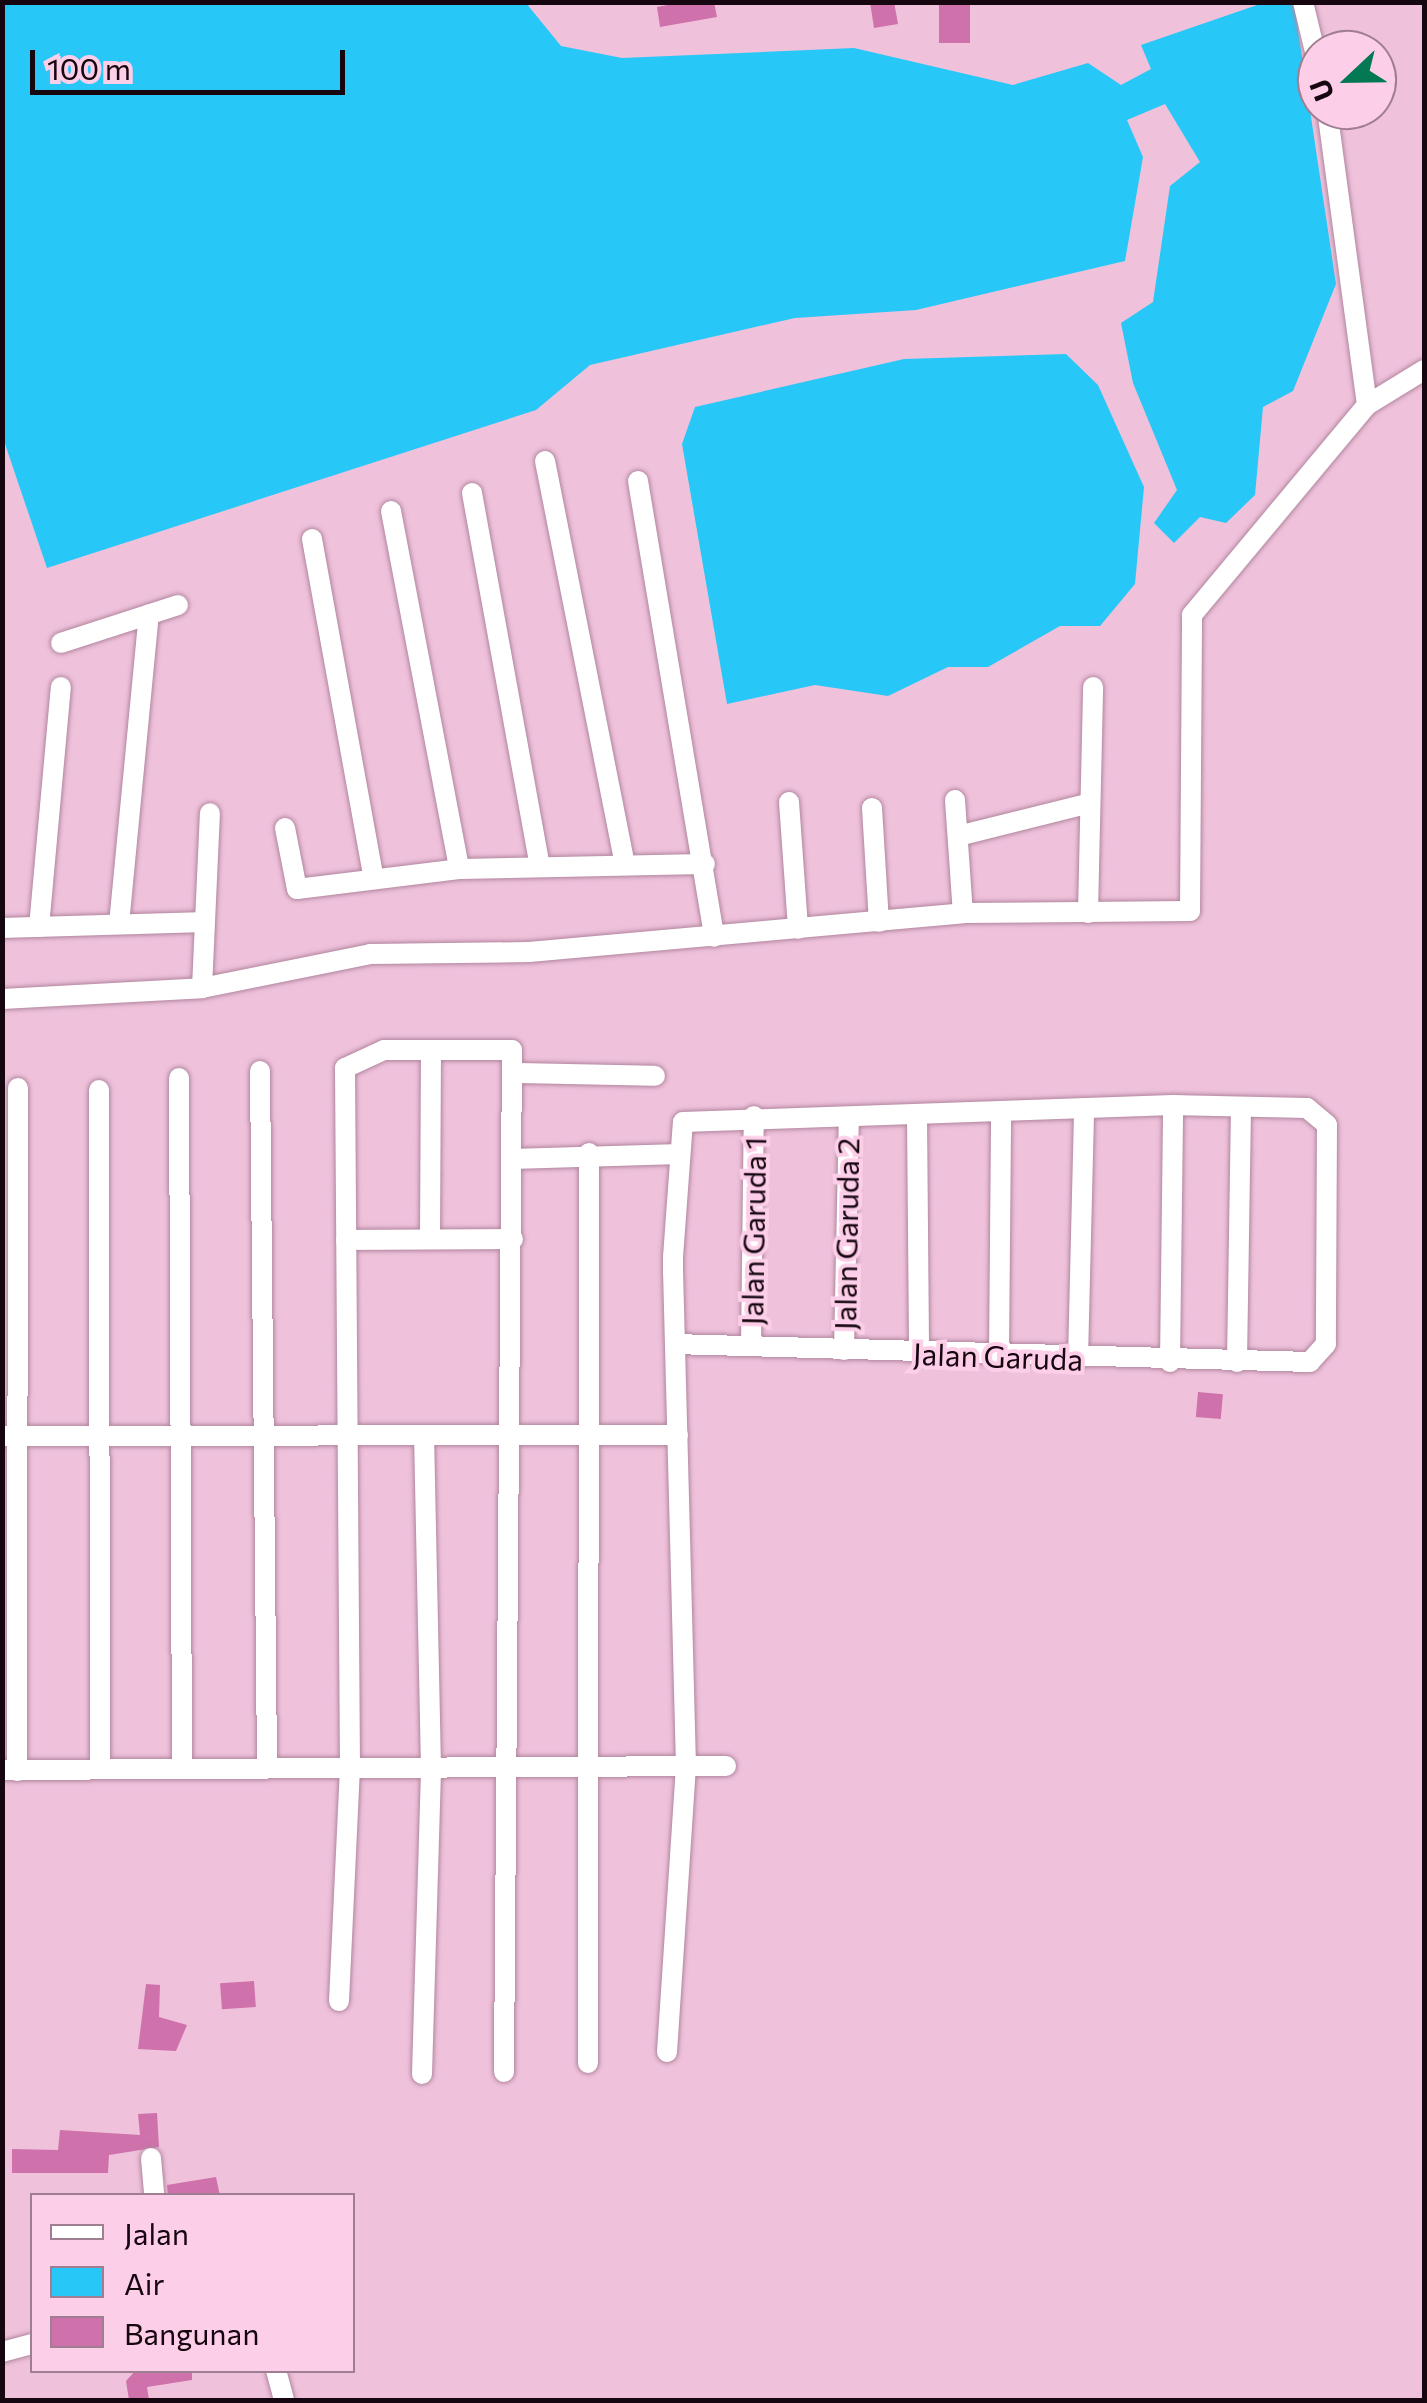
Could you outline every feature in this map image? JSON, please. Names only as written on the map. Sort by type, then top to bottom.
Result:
[{"type":"street","points":[[1303,2],[1310,30]]},
{"type":"street","points":[[1330,130],[1350,244],[1367,395]]},
{"type":"street","points":[[2,999],[202,988],[370,954],[714,937],[963,913],[1190,911],[1192,615],[1367,395],[1424,370]]},
{"type":"street","points":[[544,462],[625,865]]},
{"type":"street","points":[[638,481],[705,864],[714,937]]},
{"type":"street","points":[[472,492],[540,866]]},
{"type":"street","points":[[392,511],[459,869]]},
{"type":"street","points":[[312,539],[373,875]]},
{"type":"street","points":[[61,642],[178,606]]},
{"type":"street","points":[[119,924],[149,614]]},
{"type":"street","points":[[39,927],[61,687]]},
{"type":"street","points":[[1088,913],[1093,687]]},
{"type":"street","points":[[956,800],[963,913]]},
{"type":"street","points":[[789,802],[798,929]]},
{"type":"street","points":[[958,836],[1090,803]]},
{"type":"street","points":[[872,808],[879,922]]},
{"type":"street","points":[[202,988],[210,813]]},
{"type":"street","points":[[285,828],[297,889],[373,875],[459,869],[705,864]]},
{"type":"street","points":[[2,928],[205,922]]},
{"type":"street","points":[[340,2001],[350,1768],[342,1436],[344,1068],[384,1050],[512,1050],[516,1073],[508,1436],[510,1766],[504,2072]]},
{"type":"street","points":[[430,1239],[431,1051]]},
{"type":"street","points":[[260,1071],[259,1436],[267,1766]]},
{"type":"street","points":[[516,1073],[655,1076]]},
{"type":"street","points":[[179,1078],[182,1763]]},
{"type":"street","points":[[18,1088],[9,1436],[10,1770],[182,1763],[431,1768],[593,1760],[726,1766]]},
{"type":"street","points":[[99,1090],[96,1436],[100,1766]]},
{"type":"street","points":[[1170,1362],[1173,1104]]},
{"type":"street","points":[[667,2052],[686,1766],[675,1344],[679,1130],[690,1118],[849,1118],[1173,1104],[1241,1106],[1237,1362]]},
{"type":"street","name":"Jalan Garuda","points":[[675,1344],[1170,1362],[1318,1356],[1326,1344],[1328,1125],[1307,1108],[1241,1106]]},
{"type":"street","points":[[1078,1358],[1084,1108]]},
{"type":"street","points":[[999,1355],[1001,1112]]},
{"type":"street","points":[[918,1115],[918,1353]]},
{"type":"street","name":"Jalan Garuda 1","points":[[751,1346],[754,1116]]},
{"type":"street","name":"Jalan Garuda 2","points":[[844,1350],[849,1118]]},
{"type":"street","points":[[513,1159],[589,1152],[679,1154]]},
{"type":"street","points":[[588,2063],[593,1760],[589,1152]]},
{"type":"street","points":[[346,1240],[513,1239]]},
{"type":"street","points":[[9,1436],[678,1435]]},
{"type":"street","points":[[422,2074],[431,1768],[424,1436]]},
{"type":"street","points":[[151,2158],[154,2193]]},
{"type":"street","points":[[2,2352],[30,2345]]},
{"type":"street","points":[[277,2373],[284,2400]]},
{"type":"water","points":[[3,3],[526,3],[561,46],[622,58],[854,48],[1013,85],[1088,63],[1121,85],[1151,69],[1141,45],[1263,3],[1294,3],[1298,30],[1297,130],[1313,130],[1336,284],[1293,391],[1263,407],[1255,495],[1226,523],[1200,517],[1174,543],[1154,523],[1177,490],[1133,383],[1121,323],[1153,302],[1170,186],[1200,162],[1165,104],[1127,120],[1143,157],[1125,261],[916,310],[795,318],[590,365],[536,410],[47,568],[3,438]]},
{"type":"water","points":[[1066,354],[1098,385],[1144,487],[1135,584],[1100,626],[1060,626],[988,667],[948,667],[888,696],[815,685],[727,704],[682,444],[695,407],[904,359]]},
{"type":"building","points":[[714,2],[717,17],[660,27],[657,7]]},
{"type":"building","points":[[870,2],[894,2],[898,24],[874,28]]},
{"type":"building","points":[[939,2],[970,2],[970,43],[939,43]]},
{"type":"building","points":[[1198,1392],[1223,1394],[1221,1419],[1196,1417]]},
{"type":"building","points":[[254,1981],[256,2007],[222,2009],[220,1983]]},
{"type":"building","points":[[146,1984],[160,1985],[159,2017],[187,2025],[176,2051],[138,2049]]},
{"type":"building","points":[[157,2113],[159,2147],[109,2155],[108,2173],[12,2173],[12,2149],[58,2150],[60,2130],[140,2135],[138,2114]]},
{"type":"building","points":[[216,2177],[219,2193],[168,2193],[167,2185]]},
{"type":"building","points":[[133,2373],[192,2373],[192,2380],[147,2387],[149,2400],[129,2400],[126,2381]]}]
